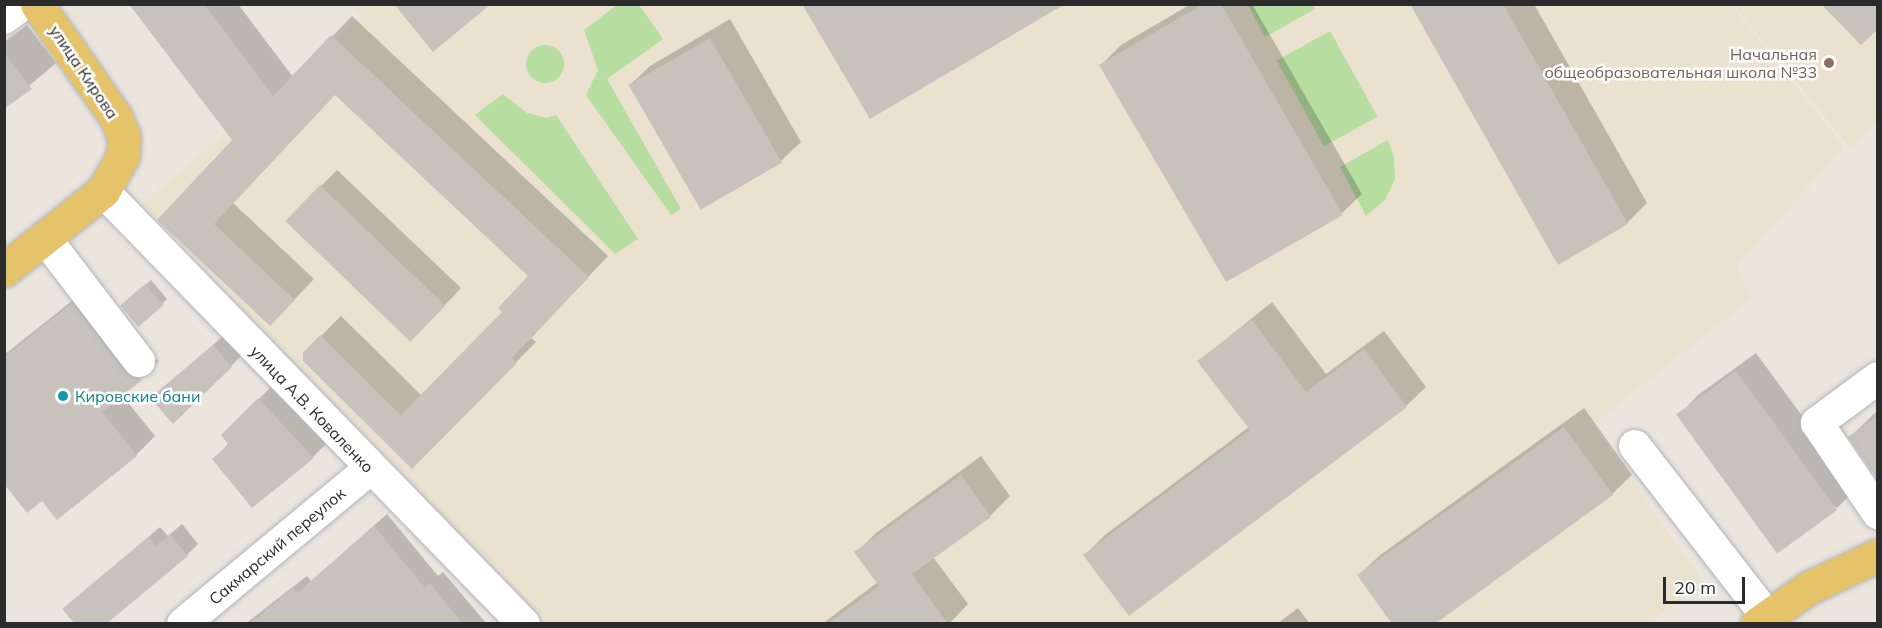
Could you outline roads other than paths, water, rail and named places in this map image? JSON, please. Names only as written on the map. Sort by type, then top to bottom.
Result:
[{"type":"main road","name":"улица Кирова","points":[[4,270],[103,191],[123,156],[124,136],[115,116],[37,4]]},
{"type":"main road","points":[[1762,620],[1831,575],[1878,555]]},
{"type":"street","points":[[4,18],[23,4]]},
{"type":"street","name":"улица А.В. Коваленко","points":[[103,191],[370,469],[524,624]]},
{"type":"street","points":[[45,238],[140,360]]},
{"type":"street","points":[[1878,378],[1816,423],[1878,513]]},
{"type":"street","points":[[1635,446],[1762,620]]},
{"type":"street","name":"Сакмарский переулок","points":[[183,624],[370,469]]},
{"type":"place","name":"Начальная общеобразовательная школа №33","points":[[1829,63]]},
{"type":"place","name":"Кировские бани","points":[[63,396]]}]
